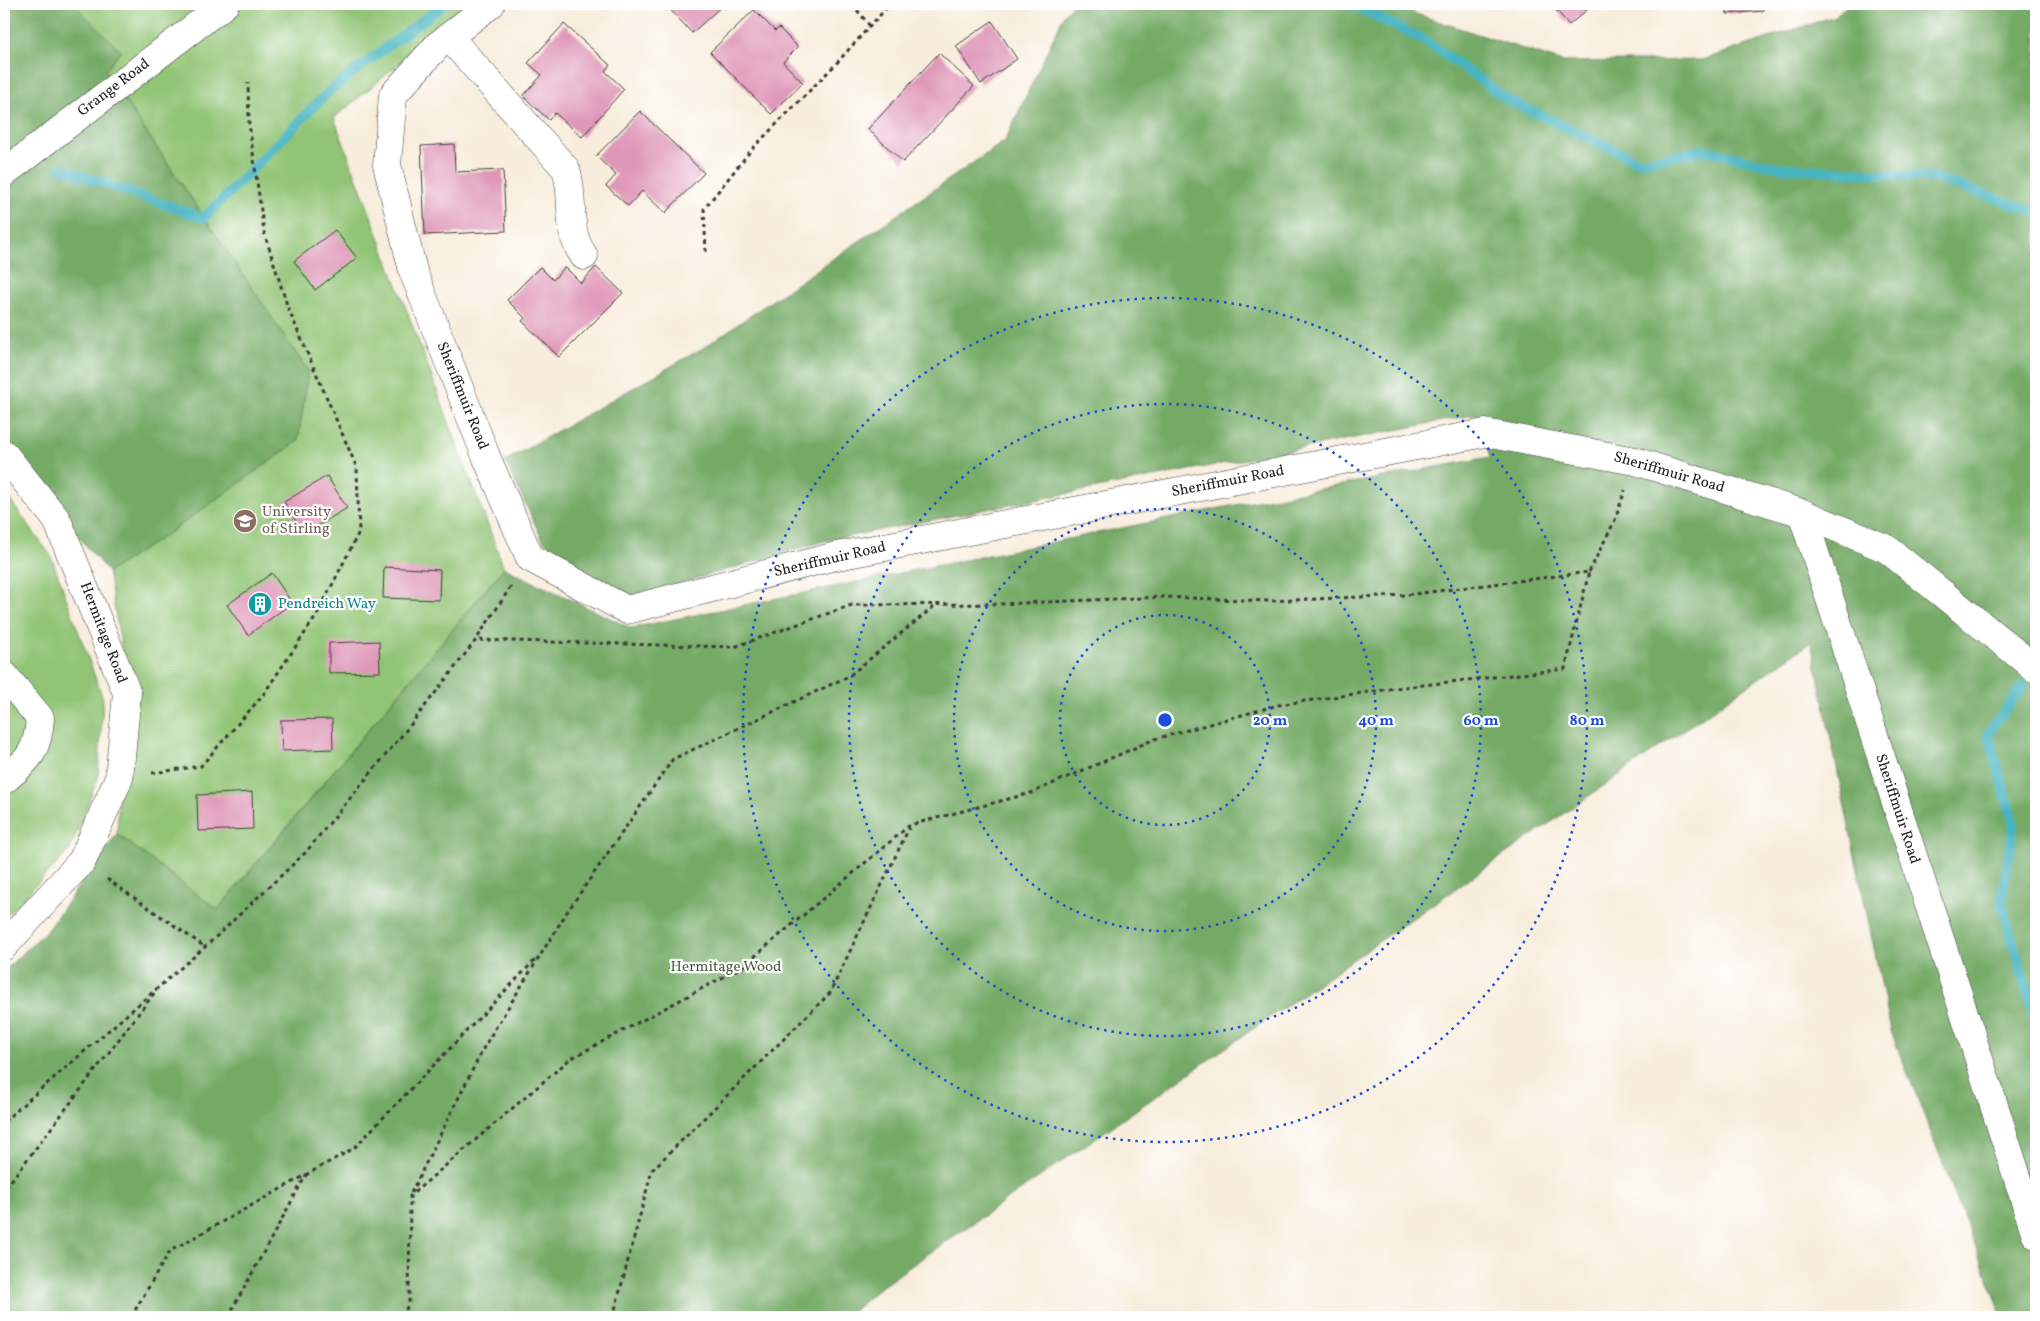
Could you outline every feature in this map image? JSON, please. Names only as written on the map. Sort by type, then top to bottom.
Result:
[{"type":"street","name":"Grange Road","points":[[4,173],[225,4]]},
{"type":"street","name":"Sheriffmuir Road","points":[[491,4],[438,46],[393,95],[387,165],[413,271],[486,456],[530,558],[627,610],[832,557],[1485,433],[1635,461],[1802,513],[2036,1235]]},
{"type":"street","points":[[449,37],[566,169],[571,186],[571,226],[575,244],[584,256]]},
{"type":"street","name":"Hermitage Road","points":[[4,454],[57,520],[127,693],[120,778],[82,862],[4,946]]},
{"type":"street","points":[[1802,513],[1887,549],[2036,669]]},
{"type":"street","points":[[4,674],[40,718],[39,741],[22,766],[4,780]]},
{"type":"path","points":[[852,4],[870,26]]},
{"type":"path","points":[[706,252],[704,209],[752,149],[890,4]]},
{"type":"path","points":[[120,778],[201,766],[264,695],[317,615],[359,532],[357,468],[288,308],[264,232],[252,139],[248,83]]},
{"type":"path","points":[[410,1196],[570,1059],[742,967],[910,825],[1031,793],[1155,739],[1278,705],[1564,669],[1589,572],[1616,520],[1635,461]]},
{"type":"path","points":[[4,1120],[205,947],[305,852],[412,723],[476,640],[530,558]]},
{"type":"path","points":[[476,640],[734,647],[852,605],[1163,596],[1270,601],[1395,595],[1589,572]]},
{"type":"path","points":[[402,1317],[409,1303],[410,1196],[485,1045],[567,912],[673,759],[849,676],[937,604]]},
{"type":"path","points":[[613,1317],[652,1170],[830,993],[910,825]]},
{"type":"path","points":[[82,862],[205,947]]},
{"type":"path","points":[[132,1317],[170,1251],[354,1148],[541,954]]},
{"type":"path","points":[[4,1195],[7,1186],[158,987]]},
{"type":"path","points":[[228,1317],[306,1175]]},
{"type":"green space","points":[[4,4],[74,4],[121,51],[105,71],[308,371],[298,441],[172,531],[108,572],[4,448]]},
{"type":"green space","points":[[74,4],[471,4],[334,118],[504,568],[217,910],[117,834],[119,778],[137,733],[108,572],[172,531],[298,441],[308,371],[105,71],[121,51]]},
{"type":"green space","name":"Hermitage Wood","points":[[1073,4],[1393,4],[1407,11],[1563,62],[1702,60],[1835,16],[1849,4],[2036,4],[2036,1317],[2003,1317],[1891,1031],[1811,642],[875,1291],[847,1317],[4,1317],[4,971],[47,930],[117,834],[218,910],[504,568],[631,628],[1235,505],[1490,457],[1478,414],[824,541],[628,599],[543,541],[505,461],[703,348],[1005,141],[1065,13]]},
{"type":"green space","points":[[4,492],[51,556],[103,699],[98,778],[70,850],[4,918]]},
{"type":"building","points":[[665,4],[724,4],[692,33]]},
{"type":"building","points":[[1551,4],[1594,4],[1569,25]]},
{"type":"building","points":[[1727,4],[1763,4],[1763,11],[1727,14]]},
{"type":"building","points":[[754,10],[775,31],[779,28],[798,47],[783,62],[803,83],[771,114],[710,52]]},
{"type":"building","points":[[992,21],[1017,59],[981,84],[956,46]]},
{"type":"building","points":[[564,24],[610,65],[605,71],[624,89],[582,137],[555,113],[549,120],[523,96],[542,75],[528,63]]},
{"type":"building","points":[[939,53],[974,86],[903,162],[868,129]]},
{"type":"building","points":[[640,111],[704,173],[665,213],[642,191],[628,206],[606,186],[616,175],[596,156]]},
{"type":"building","points":[[454,144],[455,172],[503,170],[506,231],[425,235],[421,146]]},
{"type":"building","points":[[335,230],[357,258],[315,290],[294,261]]},
{"type":"building","points":[[540,267],[553,280],[565,267],[581,283],[596,267],[623,293],[559,357],[522,321],[525,318],[507,300]]},
{"type":"building","points":[[327,476],[347,508],[304,534],[284,502]]},
{"type":"building","points":[[384,567],[440,570],[439,600],[383,598]]},
{"type":"building","name":"Pendreich Way","points":[[272,573],[292,603],[248,635],[227,605]]},
{"type":"building","points":[[379,641],[380,672],[329,673],[329,643]]},
{"type":"building","points":[[332,719],[333,749],[282,751],[281,720]]},
{"type":"building","points":[[252,792],[253,829],[198,831],[197,795]]},
{"type":"waterway","points":[[60,168],[204,218],[330,90],[444,4]]},
{"type":"waterway","points":[[1351,4],[1426,41],[1508,100],[1640,162],[1705,150],[1777,167],[1935,178],[2036,212]]},
{"type":"waterway","points":[[2023,686],[1988,733],[2014,825],[2001,901],[2036,1023]]},
{"type":"place","name":"University of Stirling","points":[[245,521]]},
{"type":"place","name":"Pendreich Way","points":[[260,604]]}]
